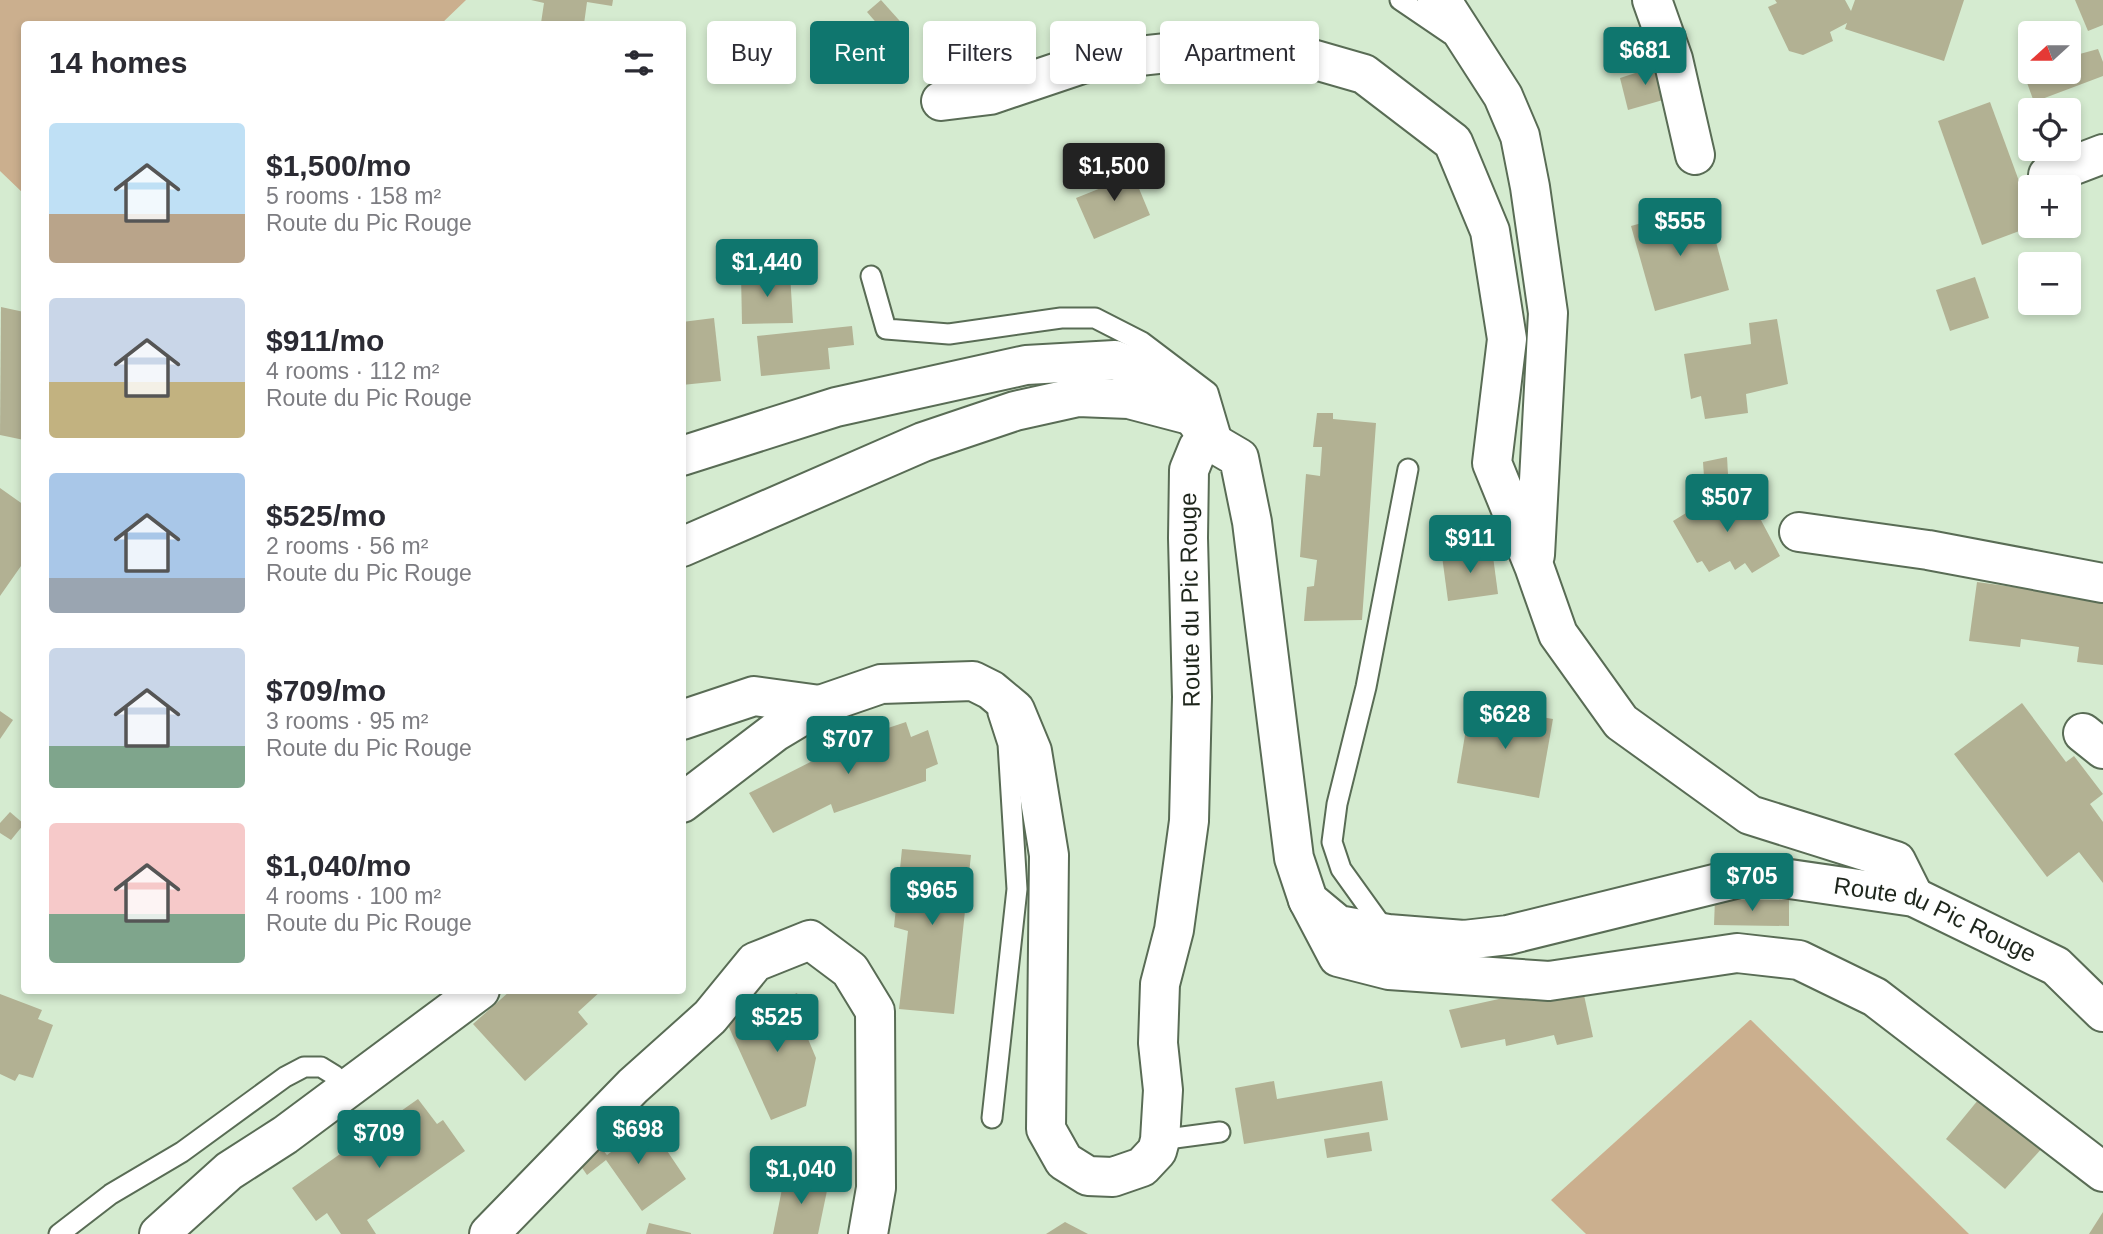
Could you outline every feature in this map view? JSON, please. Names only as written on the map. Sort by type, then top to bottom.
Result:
[{"type":"street","points":[[1437,0],[1447,9],[1503,96],[1520,136],[1548,313],[1534,566]]},
{"type":"street","points":[[1652,0],[1672,59],[1695,155]]},
{"type":"street","points":[[942,101],[990,96],[1082,64],[1139,55],[1195,50],[1291,53],[1364,74],[1453,142],[1490,232],[1507,339],[1492,463],[1558,634],[1621,722],[1750,815],[1896,861],[1914,897]]},
{"type":"street","points":[[2048,175],[2103,154]]},
{"type":"street","points":[[686,455],[836,407],[1026,365],[1115,360],[1144,372],[1169,388],[1183,401],[1207,434]]},
{"type":"street","points":[[686,545],[923,442],[1015,411],[1078,397],[1129,399],[1207,434],[1239,458],[1252,522],[1294,858],[1307,900],[1338,957],[1401,971],[1549,981],[1737,953],[1799,960],[1875,997],[2103,1172]]},
{"type":"street","name":"Route du Pic Rouge","points":[[1160,1140],[1163,1090],[1158,1043],[1160,984],[1174,930],[1189,821],[1192,697],[1189,470],[1198,447],[1207,434]]},
{"type":"street","points":[[1799,532],[1928,550],[2103,583]]},
{"type":"street","points":[[686,800],[775,732],[820,705],[881,684],[973,681],[991,690],[1015,710],[1032,751],[1049,855],[1046,1129],[1064,1161],[1088,1176],[1113,1177],[1142,1167],[1157,1151],[1160,1140]]},
{"type":"street","points":[[686,719],[754,696],[820,705]]},
{"type":"street","name":"Route du Pic Rouge","points":[[1307,900],[1338,925],[1388,934],[1464,940],[1508,935],[1755,874],[1914,897],[2056,966],[2103,1012]]},
{"type":"street","points":[[497,1233],[633,1086],[710,1017],[755,962],[810,940],[850,970],[875,1011],[876,1188],[867,1234]]},
{"type":"street","points":[[159,1234],[229,1171],[347,1090],[475,994]]},
{"type":"lane","points":[[1400,0],[1474,51]]},
{"type":"lane","points":[[871,276],[886,329],[949,334],[1061,318],[1096,318],[1142,342],[1208,392],[1207,434]]},
{"type":"lane","points":[[1388,934],[1341,869],[1332,842],[1337,804],[1366,687],[1408,469]]},
{"type":"lane","points":[[991,690],[1008,744],[1017,889],[992,1118]]},
{"type":"lane","points":[[59,1234],[111,1194],[181,1152],[285,1077],[304,1067],[321,1067],[334,1075],[347,1090]]},
{"type":"lane","points":[[1160,1140],[1220,1132]]},
{"type":"shaded area","points":[[0,0],[466,0],[444,21],[21,21],[21,191],[0,171]]},
{"type":"shaded area","points":[[1750,1020],[1969,1234],[1586,1234],[1551,1200]]},
{"type":"building","points":[[531,0],[613,0],[612,6],[587,2],[584,21],[541,21],[544,3]]},
{"type":"building","points":[[881,0],[900,21],[875,21],[867,12]]},
{"type":"building","points":[[1775,0],[1845,0],[1851,11],[1855,0],[1964,0],[1944,61],[1845,29],[1847,23],[1830,32],[1833,41],[1803,55],[1789,51],[1768,7],[1777,3]]},
{"type":"building","points":[[2075,0],[2103,0],[2103,25],[2088,31]]},
{"type":"building","points":[[1656,30],[1660,46],[1625,57],[1619,41]]},
{"type":"building","points":[[2098,49],[2103,62],[2103,76],[2045,98],[2033,98],[2027,84],[2081,84],[2081,54]]},
{"type":"building","points":[[1663,64],[1670,98],[1628,110],[1620,78]]},
{"type":"building","points":[[1990,102],[2018,178],[2018,232],[1982,245],[1938,121]]},
{"type":"building","points":[[1128,162],[1150,215],[1094,239],[1076,198],[1106,186],[1101,174]]},
{"type":"building","points":[[1706,205],[1729,290],[1655,311],[1631,226]]},
{"type":"building","points":[[790,273],[793,323],[742,324],[741,274]]},
{"type":"building","points":[[1975,277],[1989,318],[1950,331],[1936,290]]},
{"type":"building","points":[[1,307],[21,311],[21,439],[0,435]]},
{"type":"building","points":[[714,318],[721,381],[686,385],[686,322]]},
{"type":"building","points":[[1777,319],[1788,384],[1746,394],[1748,413],[1705,419],[1701,396],[1691,399],[1684,354],[1751,344],[1749,323]]},
{"type":"building","points":[[852,326],[854,345],[828,348],[830,369],[761,376],[757,336]]},
{"type":"building","points":[[1317,413],[1333,413],[1333,419],[1376,423],[1362,620],[1304,621],[1307,587],[1314,586],[1317,560],[1300,557],[1306,474],[1320,476],[1322,447],[1313,447]]},
{"type":"building","points":[[1727,457],[1728,474],[1704,477],[1703,462]]},
{"type":"building","points":[[0,488],[21,503],[21,566],[0,596]]},
{"type":"building","points":[[1745,490],[1780,556],[1752,573],[1745,563],[1735,570],[1730,561],[1709,572],[1702,561],[1697,563],[1673,521],[1714,496],[1719,504]]},
{"type":"building","points":[[1492,549],[1498,594],[1448,601],[1442,556]]},
{"type":"building","points":[[1977,582],[2103,599],[2103,665],[2077,662],[2079,647],[2021,639],[2020,647],[1969,641]]},
{"type":"building","points":[[2022,703],[2066,762],[2074,756],[2103,794],[2090,804],[2103,822],[2103,883],[2079,852],[2047,877],[1954,754]]},
{"type":"building","points":[[1470,705],[1553,719],[1539,798],[1457,783]]},
{"type":"building","points":[[0,711],[13,720],[0,739]]},
{"type":"building","points":[[906,722],[911,737],[928,730],[938,764],[926,769],[926,781],[834,813],[831,804],[773,833],[749,793],[858,738]]},
{"type":"building","points":[[10,812],[21,821],[21,828],[11,840],[0,833],[0,823]]},
{"type":"building","points":[[902,849],[971,855],[954,1014],[899,1009],[908,931],[894,927]]},
{"type":"building","points":[[1715,899],[1789,900],[1789,926],[1714,925]]},
{"type":"building","points":[[1581,981],[1593,1037],[1557,1045],[1554,1035],[1506,1046],[1505,1039],[1461,1048],[1449,1010]]},
{"type":"building","points":[[797,993],[810,1022],[803,1027],[816,1058],[806,1106],[771,1120],[727,1023]]},
{"type":"building","points":[[0,994],[42,1010],[38,1019],[53,1025],[33,1078],[19,1074],[15,1081],[0,1074]]},
{"type":"building","points":[[507,994],[598,994],[578,1012],[588,1024],[525,1081],[473,1024]]},
{"type":"building","points":[[1274,1081],[1277,1099],[1382,1081],[1388,1120],[1244,1144],[1235,1088]]},
{"type":"building","points":[[1983,1094],[2044,1146],[2005,1189],[1946,1139]]},
{"type":"building","points":[[418,1099],[437,1124],[443,1120],[465,1151],[367,1220],[376,1234],[341,1234],[327,1213],[316,1221],[292,1188]]},
{"type":"building","points":[[649,1124],[686,1179],[642,1211],[606,1160],[587,1175],[576,1159],[596,1142],[607,1155]]},
{"type":"building","points":[[1369,1132],[1372,1151],[1327,1158],[1324,1139]]},
{"type":"building","points":[[785,1174],[829,1181],[818,1234],[773,1234]]},
{"type":"building","points":[[2103,1212],[2103,1234],[2089,1234]]},
{"type":"building","points":[[1065,1222],[1088,1234],[1046,1234]]},
{"type":"building","points":[[649,1223],[691,1233],[691,1234],[646,1234]]}]
